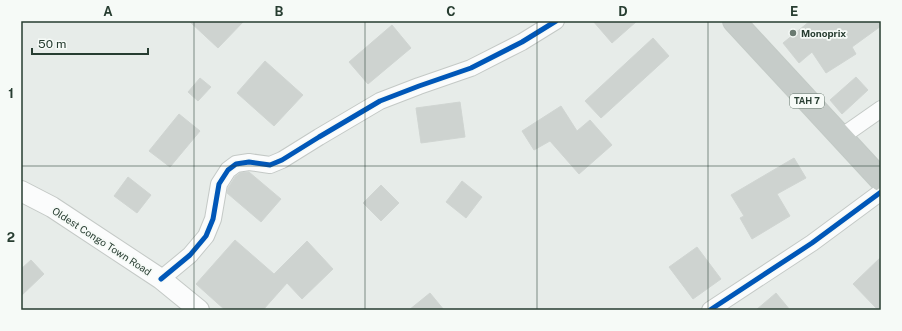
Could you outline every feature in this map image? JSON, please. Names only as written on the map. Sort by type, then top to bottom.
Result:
[{"type":"highway","name":"TAH 7","points":[[734,21],[881,180]]},
{"type":"street","points":[[161,279],[190,255],[206,236],[213,219],[219,184],[228,170],[236,164],[249,162],[270,165],[282,160],[380,101],[471,68],[522,42],[556,21]]},
{"type":"street","points":[[841,137],[881,109]]},
{"type":"street","name":"Oldest Congo Town Road","points":[[21,191],[52,207],[161,279],[199,310]]},
{"type":"street","points":[[710,310],[812,243],[881,192]]},
{"type":"building","points":[[189,21],[244,21],[218,48]]},
{"type":"building","points":[[593,21],[637,21],[612,43]]},
{"type":"building","points":[[810,21],[881,21],[881,26],[852,47],[856,54],[826,73],[812,52],[799,63],[783,43]]},
{"type":"building","points":[[392,25],[411,48],[368,84],[349,62]]},
{"type":"building","points":[[653,38],[669,56],[601,118],[585,101]]},
{"type":"building","points":[[265,61],[303,95],[274,126],[237,93]]},
{"type":"building","points":[[856,77],[868,90],[842,114],[830,100]]},
{"type":"building","points":[[200,78],[211,87],[198,101],[188,92]]},
{"type":"building","points":[[460,102],[465,137],[421,143],[416,108]]},
{"type":"building","points":[[561,106],[577,131],[590,120],[612,145],[579,174],[550,141],[534,150],[522,131]]},
{"type":"building","points":[[179,114],[200,131],[170,167],[149,151]]},
{"type":"building","points":[[794,158],[806,178],[777,194],[790,216],[752,239],[740,218],[744,216],[731,195]]},
{"type":"building","points":[[249,172],[281,199],[261,222],[227,193],[228,188],[235,177],[240,173]]},
{"type":"building","points":[[128,177],[151,195],[137,213],[114,196]]},
{"type":"building","points":[[462,181],[482,197],[466,218],[446,202]]},
{"type":"building","points":[[381,185],[399,203],[381,221],[363,203]]},
{"type":"building","points":[[235,240],[274,274],[307,241],[333,269],[302,299],[287,283],[263,310],[225,310],[196,284]]},
{"type":"building","points":[[697,247],[721,279],[693,299],[669,267]]},
{"type":"building","points":[[881,257],[881,310],[878,310],[853,284]]},
{"type":"building","points":[[31,260],[44,274],[21,296],[21,269]]},
{"type":"building","points":[[430,293],[444,310],[409,310]]},
{"type":"building","points":[[776,293],[790,310],[756,310]]},
{"type":"cycle path","points":[[161,279],[190,255],[206,236],[213,219],[219,184],[228,170],[236,164],[249,162],[270,165],[282,160],[380,101],[471,68],[522,42],[556,21]]},
{"type":"cycle path","points":[[710,310],[812,243],[881,192]]},
{"type":"place","name":"Monoprix","points":[[793,33]]}]
